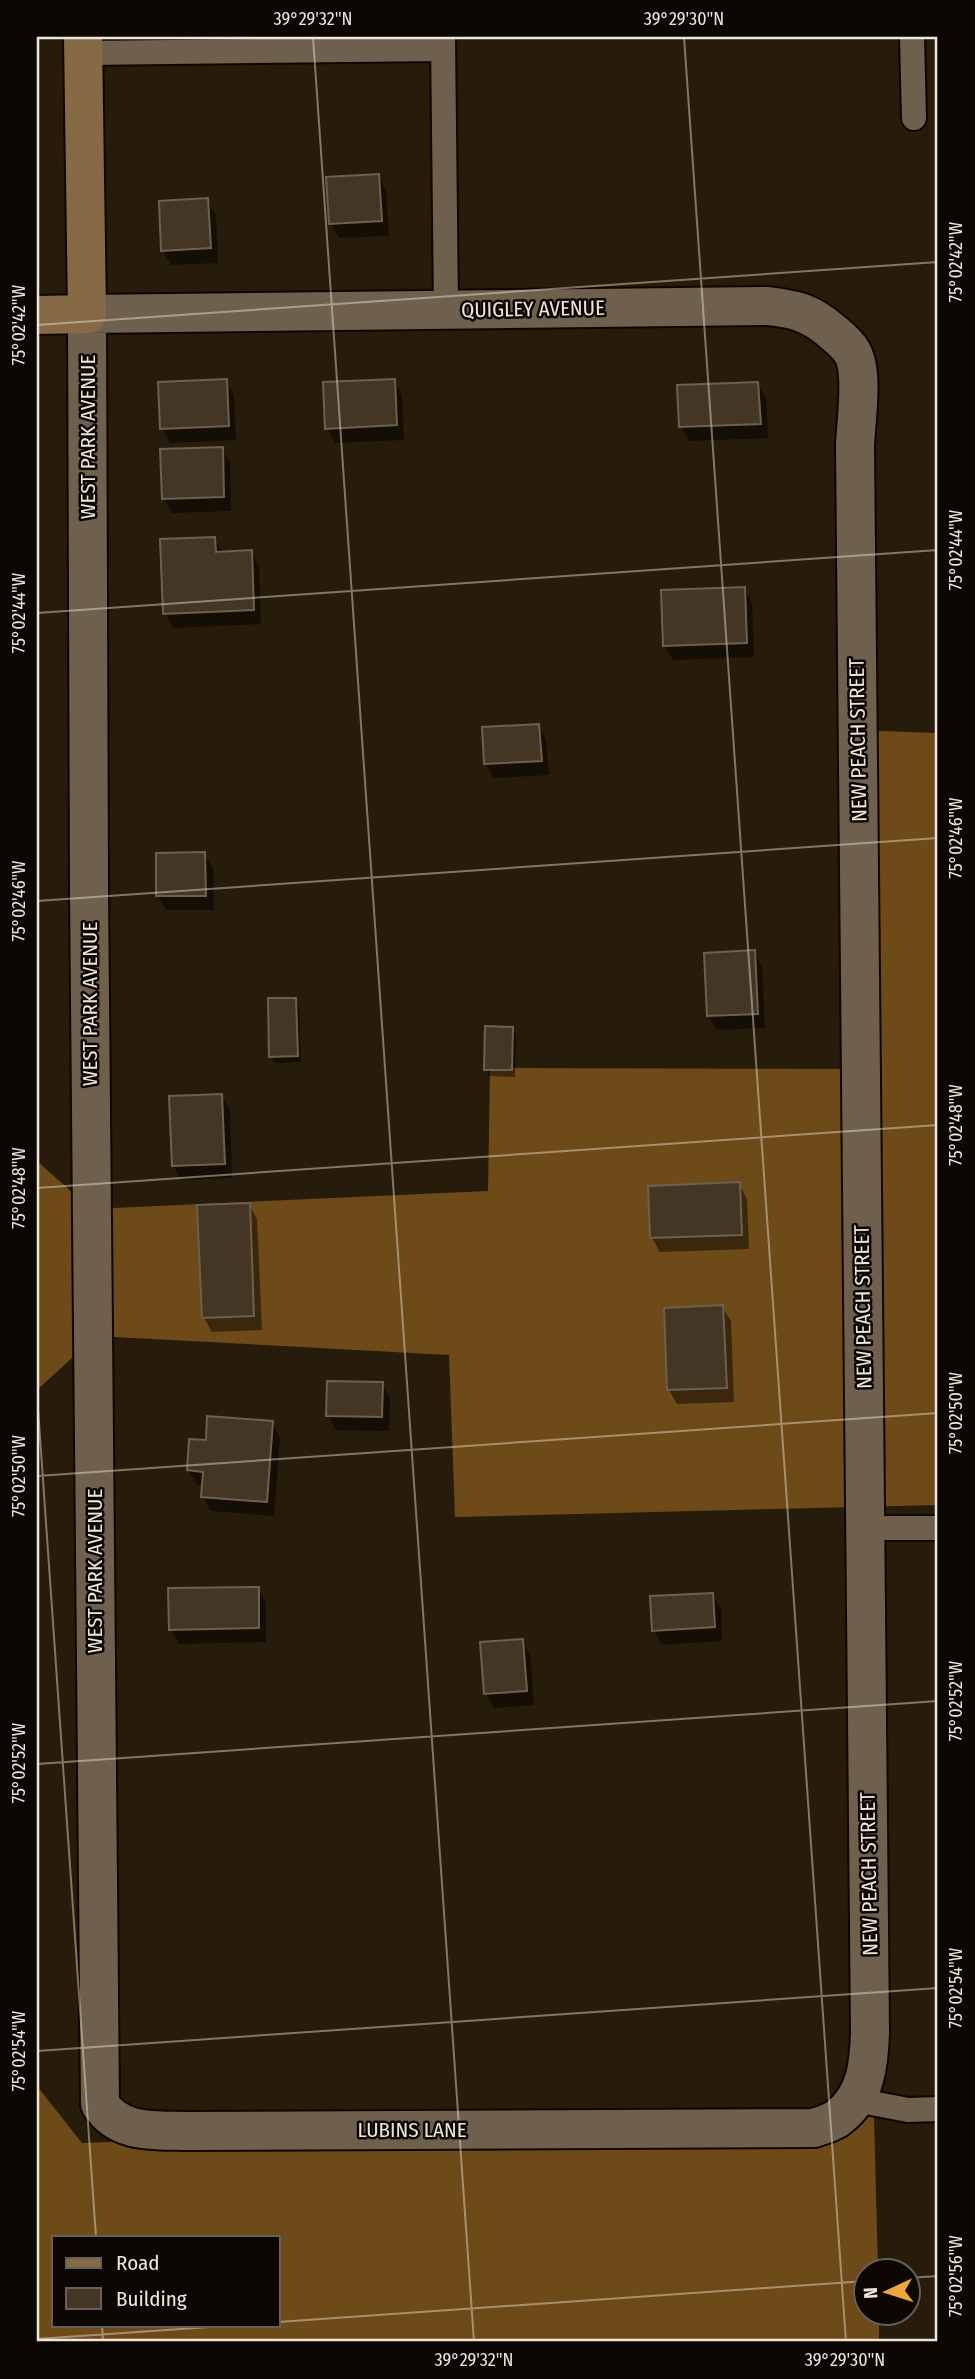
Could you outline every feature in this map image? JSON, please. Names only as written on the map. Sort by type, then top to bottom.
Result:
[{"type":"street","name":"WEST PARK AVENUE","points":[[84,45],[98,1972]]},
{"type":"street","name":"QUIGLEY AVENUE","points":[[37,314],[768,306],[796,309],[821,322],[842,340],[853,354],[858,378],[856,512]]},
{"type":"street","name":"NEW PEACH STREET","points":[[856,512],[870,2033],[868,2070],[856,2100]]},
{"type":"street","name":"LUBINS LANE","points":[[98,1972],[100,2104],[106,2115],[135,2129],[814,2128],[838,2119],[856,2100]]},
{"type":"lane","points":[[912,37],[914,117]]},
{"type":"lane","points":[[84,45],[443,43],[446,310]]},
{"type":"lane","points":[[865,1528],[938,1528]]},
{"type":"lane","points":[[856,2100],[908,2110],[938,2109]]},
{"type":"shaded area","points":[[854,730],[938,733],[938,1505],[455,1517],[449,1355],[96,1336],[37,1390],[37,1161],[91,1209],[488,1191],[490,1068],[856,1069]]},
{"type":"shaded area","points":[[37,2086],[82,2143],[874,2117],[878,2256],[852,2256],[852,2326],[879,2326],[879,2342],[37,2342]]},
{"type":"building","points":[[379,174],[382,221],[329,224],[326,177]]},
{"type":"building","points":[[208,198],[211,248],[161,251],[159,201]]},
{"type":"building","points":[[227,379],[229,426],[160,429],[158,382]]},
{"type":"building","points":[[395,379],[397,425],[325,429],[323,382]]},
{"type":"building","points":[[758,382],[761,424],[679,427],[677,385]]},
{"type":"building","points":[[223,447],[224,497],[162,499],[160,449]]},
{"type":"building","points":[[215,537],[216,552],[252,550],[254,610],[163,614],[160,539]]},
{"type":"building","points":[[745,587],[747,643],[663,646],[661,590]]},
{"type":"building","points":[[539,724],[542,761],[484,764],[482,727]]},
{"type":"building","points":[[205,852],[206,896],[156,896],[156,853]]},
{"type":"building","points":[[755,950],[758,1014],[707,1016],[704,953]]},
{"type":"building","points":[[268,998],[296,998],[298,1056],[269,1057]]},
{"type":"building","points":[[485,1026],[513,1027],[512,1070],[484,1070]]},
{"type":"building","points":[[222,1094],[225,1164],[172,1166],[169,1096]]},
{"type":"building","points":[[740,1182],[742,1235],[650,1238],[648,1186]]},
{"type":"building","points":[[250,1203],[254,1316],[202,1318],[197,1205]]},
{"type":"building","points":[[723,1305],[727,1388],[667,1390],[664,1308]]},
{"type":"building","points":[[327,1381],[383,1382],[382,1417],[326,1416]]},
{"type":"building","points":[[207,1416],[273,1421],[267,1502],[201,1497],[203,1472],[187,1470],[189,1439],[206,1440]]},
{"type":"building","points":[[259,1587],[259,1628],[169,1630],[168,1588]]},
{"type":"building","points":[[713,1593],[715,1627],[652,1631],[650,1596]]},
{"type":"building","points":[[523,1639],[527,1691],[484,1694],[480,1642]]}]
